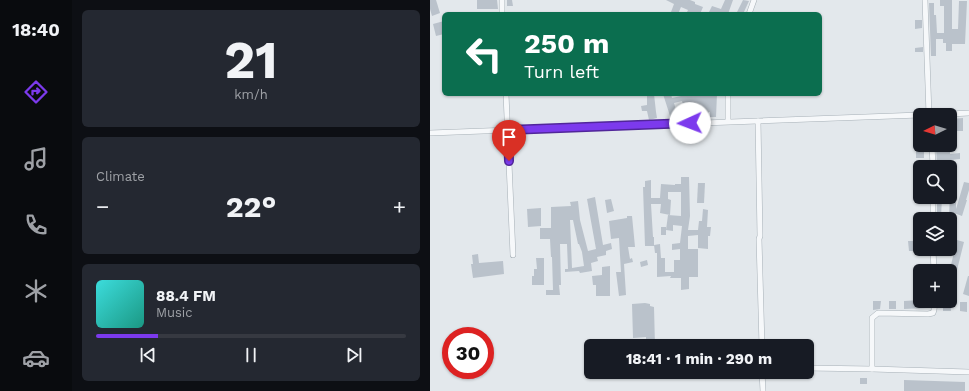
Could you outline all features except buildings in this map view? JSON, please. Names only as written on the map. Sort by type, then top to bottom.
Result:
[{"type":"street","points":[[502,0],[502,12]]},
{"type":"street","points":[[750,12],[754,0]]},
{"type":"street","points":[[926,0],[929,108]]},
{"type":"street","points":[[506,96],[513,255]]},
{"type":"street","points":[[728,96],[728,121]]},
{"type":"street","points":[[957,114],[969,113]]},
{"type":"street","points":[[430,133],[913,115]]},
{"type":"street","points":[[758,120],[762,339]]},
{"type":"street","points":[[872,369],[872,318],[878,313],[928,314],[933,313],[934,308]]},
{"type":"street","points":[[814,368],[969,372]]},
{"type":"street","points":[[762,379],[763,391]]},
{"type":"route","points":[[509,161],[508,130],[690,123]]}]
